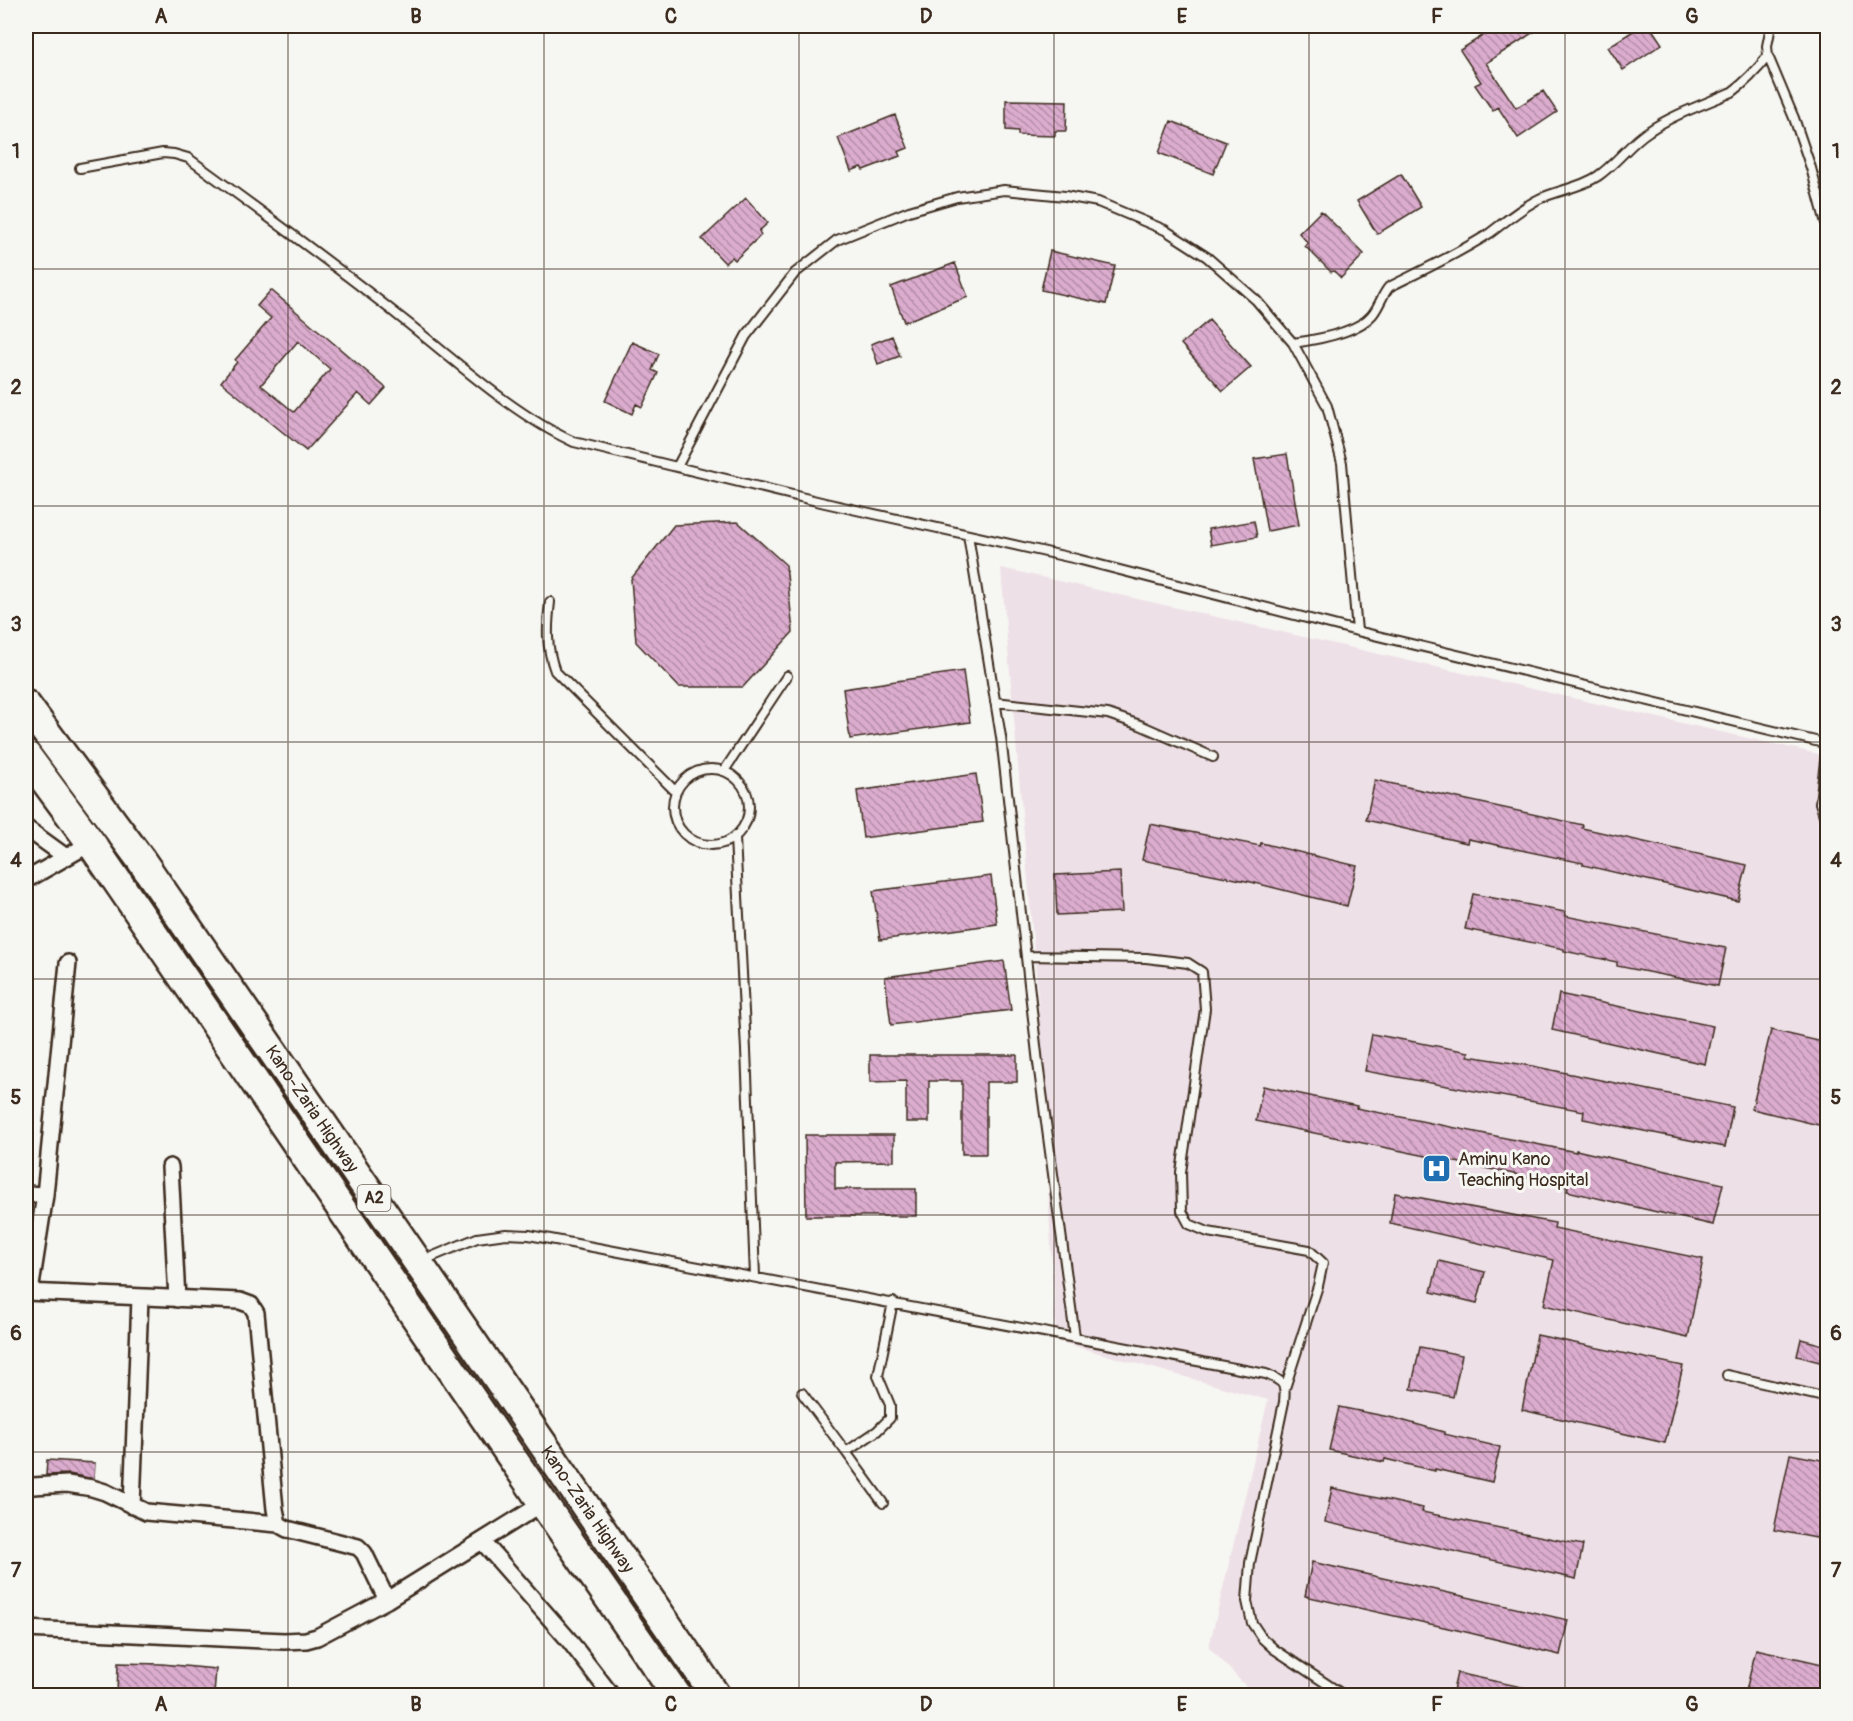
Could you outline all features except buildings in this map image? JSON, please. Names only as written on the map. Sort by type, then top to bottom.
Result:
[{"type":"highway","name":"Kano-Zaria Highway","points":[[26,705],[141,860],[716,1695]]},
{"type":"highway","name":"Kano-Zaria Highway","points":[[26,755],[91,843],[677,1695]]},
{"type":"street","points":[[26,828],[66,857]]},
{"type":"street","points":[[26,880],[91,843]]},
{"type":"street","points":[[68,963],[45,1195],[28,1292],[240,1301],[251,1305],[256,1313],[274,1509],[278,1524]]},
{"type":"street","points":[[170,1167],[177,1299]]},
{"type":"street","points":[[26,1194],[45,1195]]},
{"type":"street","points":[[132,1506],[140,1298]]},
{"type":"street","points":[[26,1488],[67,1484],[92,1488],[146,1512],[278,1524],[287,1529],[357,1547],[364,1553],[387,1600]]},
{"type":"street","points":[[26,1629],[284,1641],[306,1640],[387,1600],[543,1503]]},
{"type":"street","points":[[482,1541],[568,1639],[612,1695]]},
{"type":"lane","points":[[1771,26],[1767,46],[1768,56],[1794,118],[1811,168],[1827,231]]},
{"type":"lane","points":[[1293,343],[1337,334],[1365,322],[1373,314],[1389,287],[1489,233],[1540,199],[1586,183],[1618,161],[1649,130],[1732,92],[1744,84],[1768,56]]},
{"type":"lane","points":[[80,168],[164,153],[188,158],[332,263],[511,404],[552,432],[574,442],[1077,559],[1357,631],[1827,744],[1820,804],[1827,828]]},
{"type":"lane","points":[[677,467],[746,336],[795,273],[837,240],[909,211],[957,197],[1004,190],[1098,202],[1164,230],[1207,257],[1248,293],[1293,343],[1327,406],[1340,454],[1357,631]]},
{"type":"lane","points":[[968,535],[1001,737],[1026,956],[1075,1337]]},
{"type":"lane","points":[[550,602],[547,628],[548,655],[555,671],[676,792]]},
{"type":"lane","points":[[724,771],[787,676]]},
{"type":"lane","points":[[995,702],[1108,714],[1140,725],[1213,757]]},
{"type":"lane","points":[[706,769],[724,771],[742,784],[750,802],[747,822],[735,838],[716,845],[696,843],[680,830],[673,812],[676,792],[688,777],[706,769]]},
{"type":"lane","points":[[735,838],[755,1276]]},
{"type":"lane","points":[[1026,956],[1146,958],[1188,963],[1202,972],[1205,1009],[1181,1173],[1182,1211],[1189,1224],[1208,1232],[1309,1250],[1323,1263],[1286,1388],[1250,1563],[1246,1601],[1252,1623],[1262,1638],[1274,1649],[1345,1695]]},
{"type":"lane","points":[[418,1263],[477,1238],[506,1234],[529,1235],[1266,1374],[1281,1380],[1286,1388]]},
{"type":"lane","points":[[846,1452],[878,1431],[890,1418],[890,1405],[878,1376],[893,1302]]},
{"type":"lane","points":[[1726,1375],[1827,1398]]},
{"type":"lane","points":[[802,1393],[883,1503]]},
{"type":"shaded area","name":"Aminu Kano Teaching Hospital","points":[[1001,568],[1827,756],[1827,1695],[1254,1695],[1209,1647],[1268,1400],[1056,1341],[1038,997]]},
{"type":"place","name":"Aminu Kano Teaching Hospital","points":[[1437,1169]]}]
